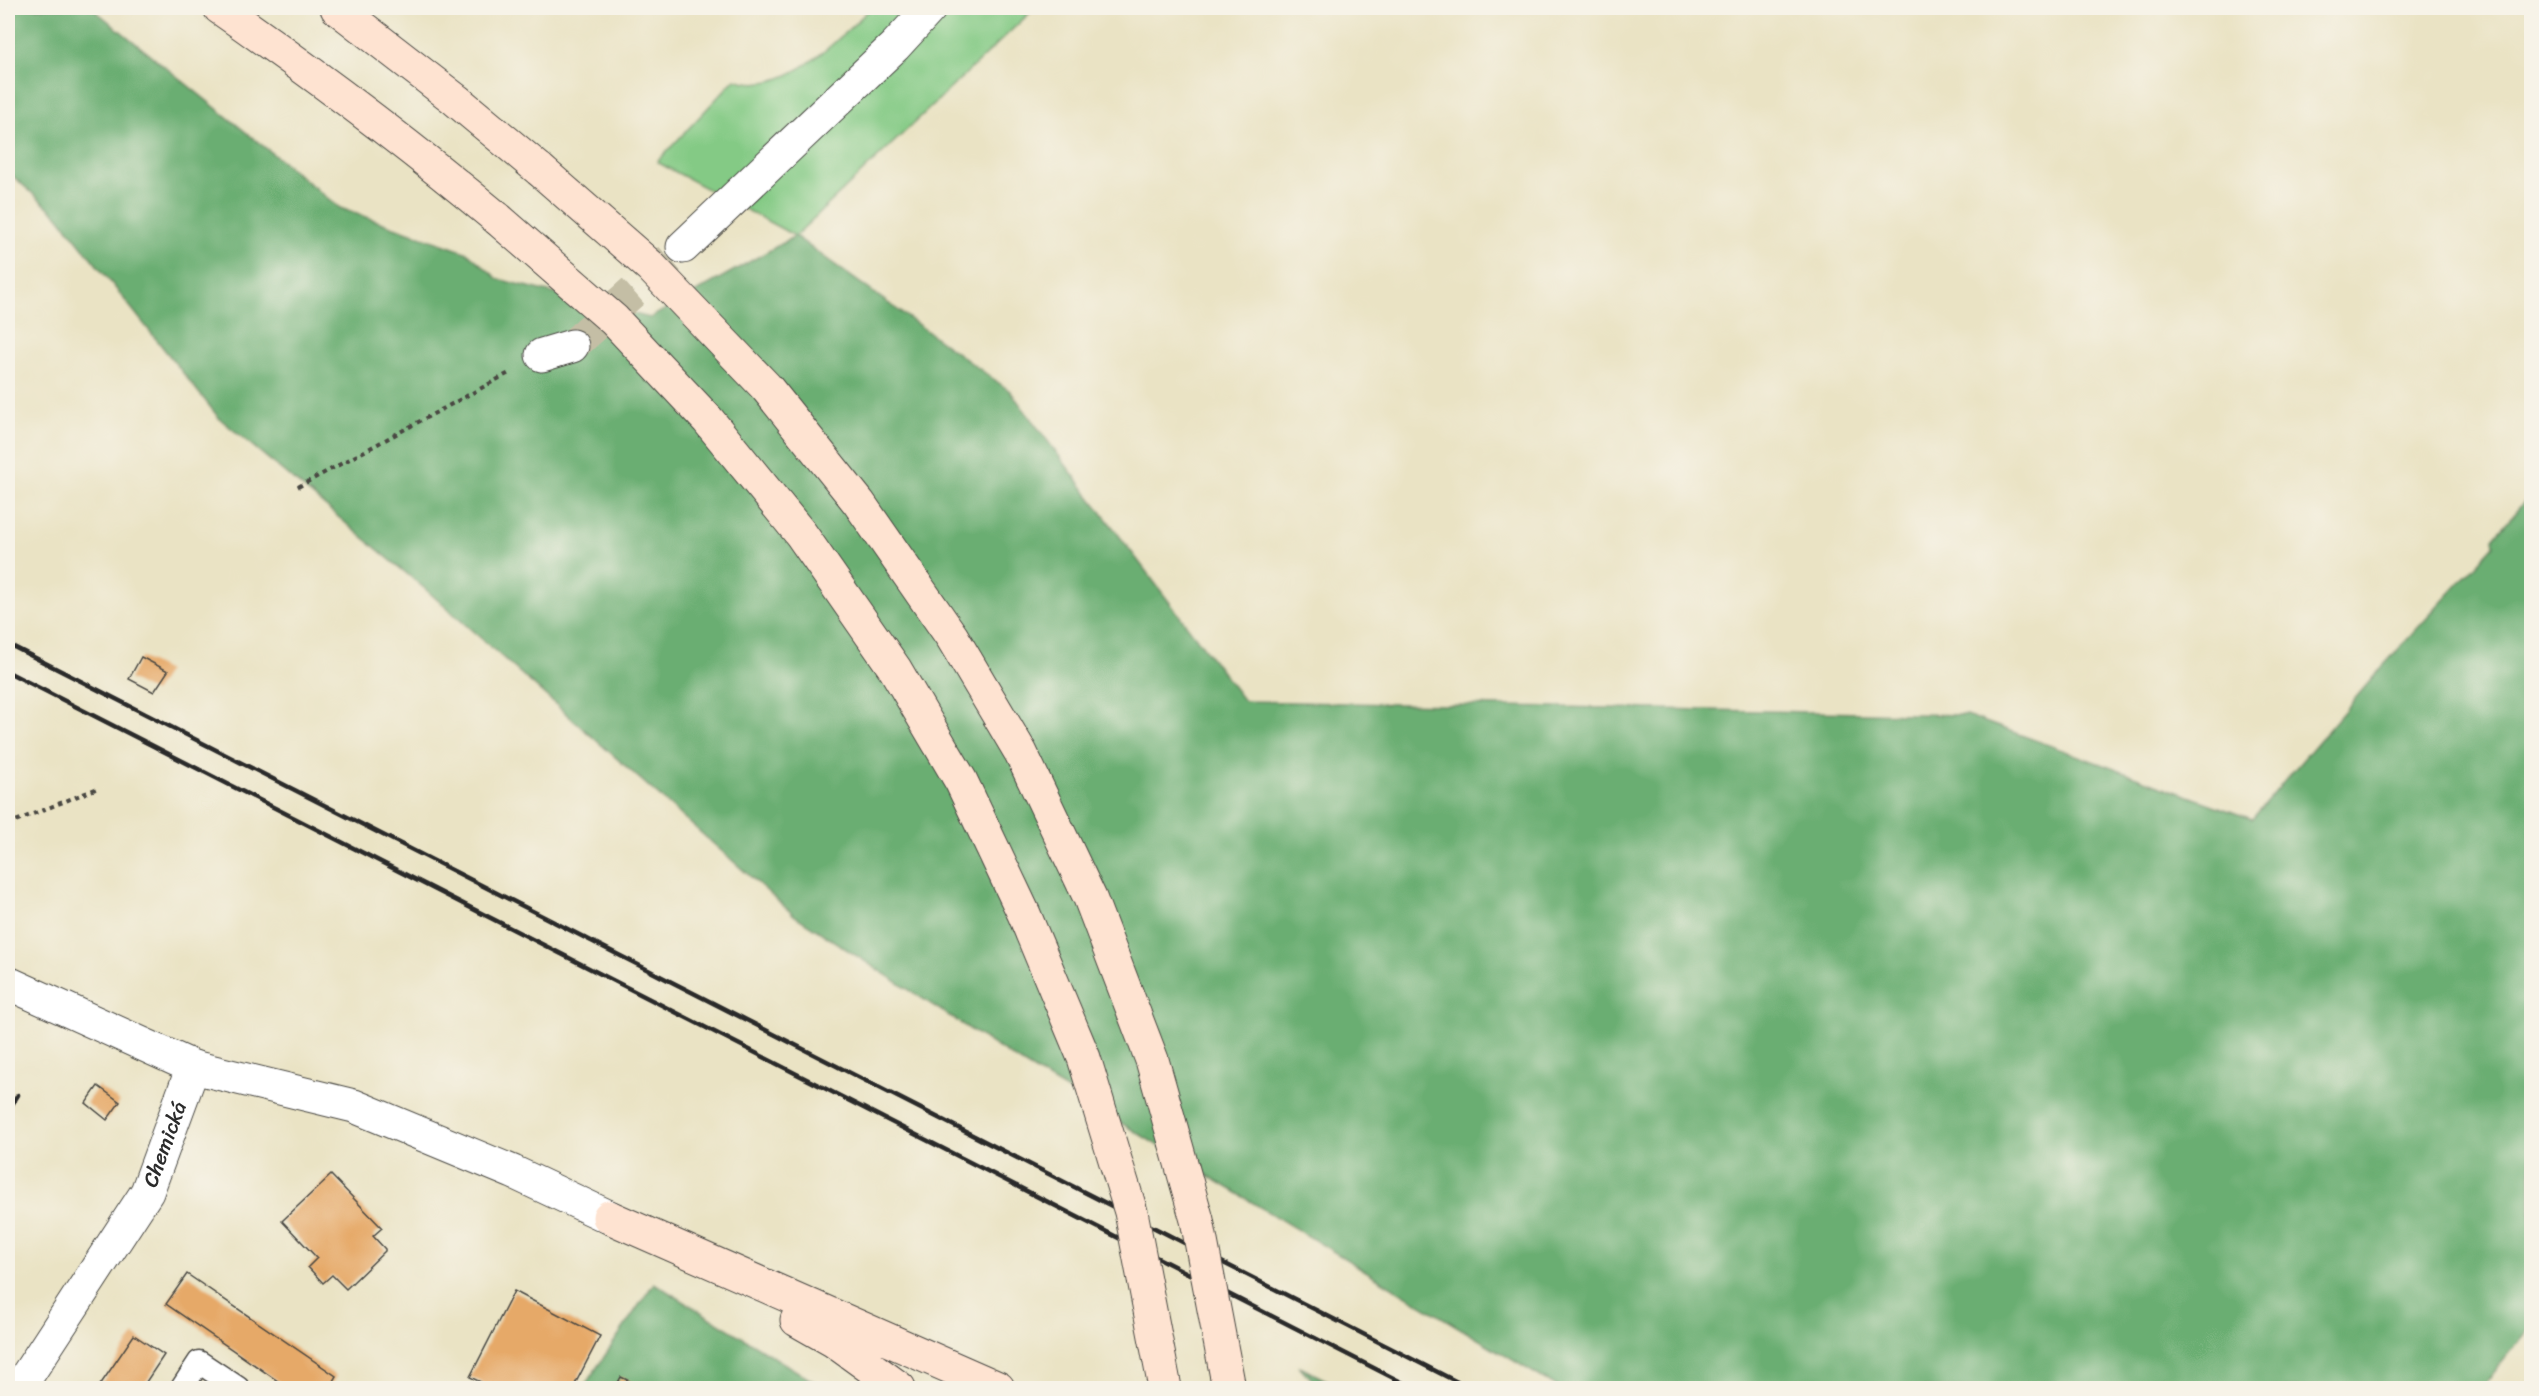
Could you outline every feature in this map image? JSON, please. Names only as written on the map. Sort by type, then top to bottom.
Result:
[{"type":"main road","points":[[220,8],[349,100],[417,152],[614,320],[708,420],[801,534],[895,669],[961,781],[1024,914],[1084,1058],[1131,1212],[1165,1389]]},
{"type":"main road","points":[[336,8],[448,93],[650,266],[766,387],[859,503],[952,637],[1021,753],[1090,898],[1152,1060],[1197,1220],[1229,1389]]},
{"type":"main road","points":[[609,1217],[834,1341],[899,1389]]},
{"type":"main road","points":[[609,1217],[998,1389]]},
{"type":"street","points":[[682,247],[895,46],[930,8]]},
{"type":"street","points":[[8,983],[193,1067],[354,1106],[513,1172],[609,1217]]},
{"type":"street","name":"Chemická","points":[[19,1389],[147,1192],[193,1067]]},
{"type":"lane","points":[[182,1389],[199,1362],[238,1389]]},
{"type":"path","points":[[298,487],[557,350]]},
{"type":"path","points":[[8,824],[99,788]]},
{"type":"green space","points":[[8,8],[92,8],[340,208],[468,253],[498,279],[650,318],[795,236],[1010,391],[1244,701],[1966,715],[2252,819],[2382,667],[2494,545],[2493,538],[2531,494],[2531,1327],[2481,1388],[1559,1388],[1025,1065],[795,916],[424,588],[219,418],[57,215],[8,172]]},
{"type":"green space","points":[[871,8],[1035,8],[795,236],[657,162],[735,79],[754,83],[773,80],[791,73],[827,49]]},
{"type":"green space","points":[[654,1283],[824,1388],[583,1388]]},
{"type":"green space","points":[[1298,1366],[1342,1388],[1321,1388]]},
{"type":"building","points":[[141,657],[168,671],[154,692],[129,679]]},
{"type":"building","points":[[98,1086],[120,1102],[107,1120],[86,1103]]},
{"type":"building","points":[[331,1175],[382,1228],[373,1236],[385,1249],[346,1289],[332,1275],[323,1283],[308,1267],[317,1258],[282,1221]]},
{"type":"building","points":[[187,1274],[336,1376],[329,1388],[288,1388],[166,1304]]},
{"type":"building","points":[[514,1291],[600,1336],[573,1388],[493,1388],[470,1377]]},
{"type":"building","points":[[134,1335],[164,1355],[142,1388],[98,1388]]},
{"type":"building","points":[[621,1377],[644,1388],[615,1388]]},
{"type":"tunnel","points":[[572,346],[683,247]]},
{"type":"railway","points":[[8,644],[1469,1388]]},
{"type":"railway","points":[[8,672],[1413,1388]]},
{"type":"railway","points":[[8,1111],[18,1095]]}]
